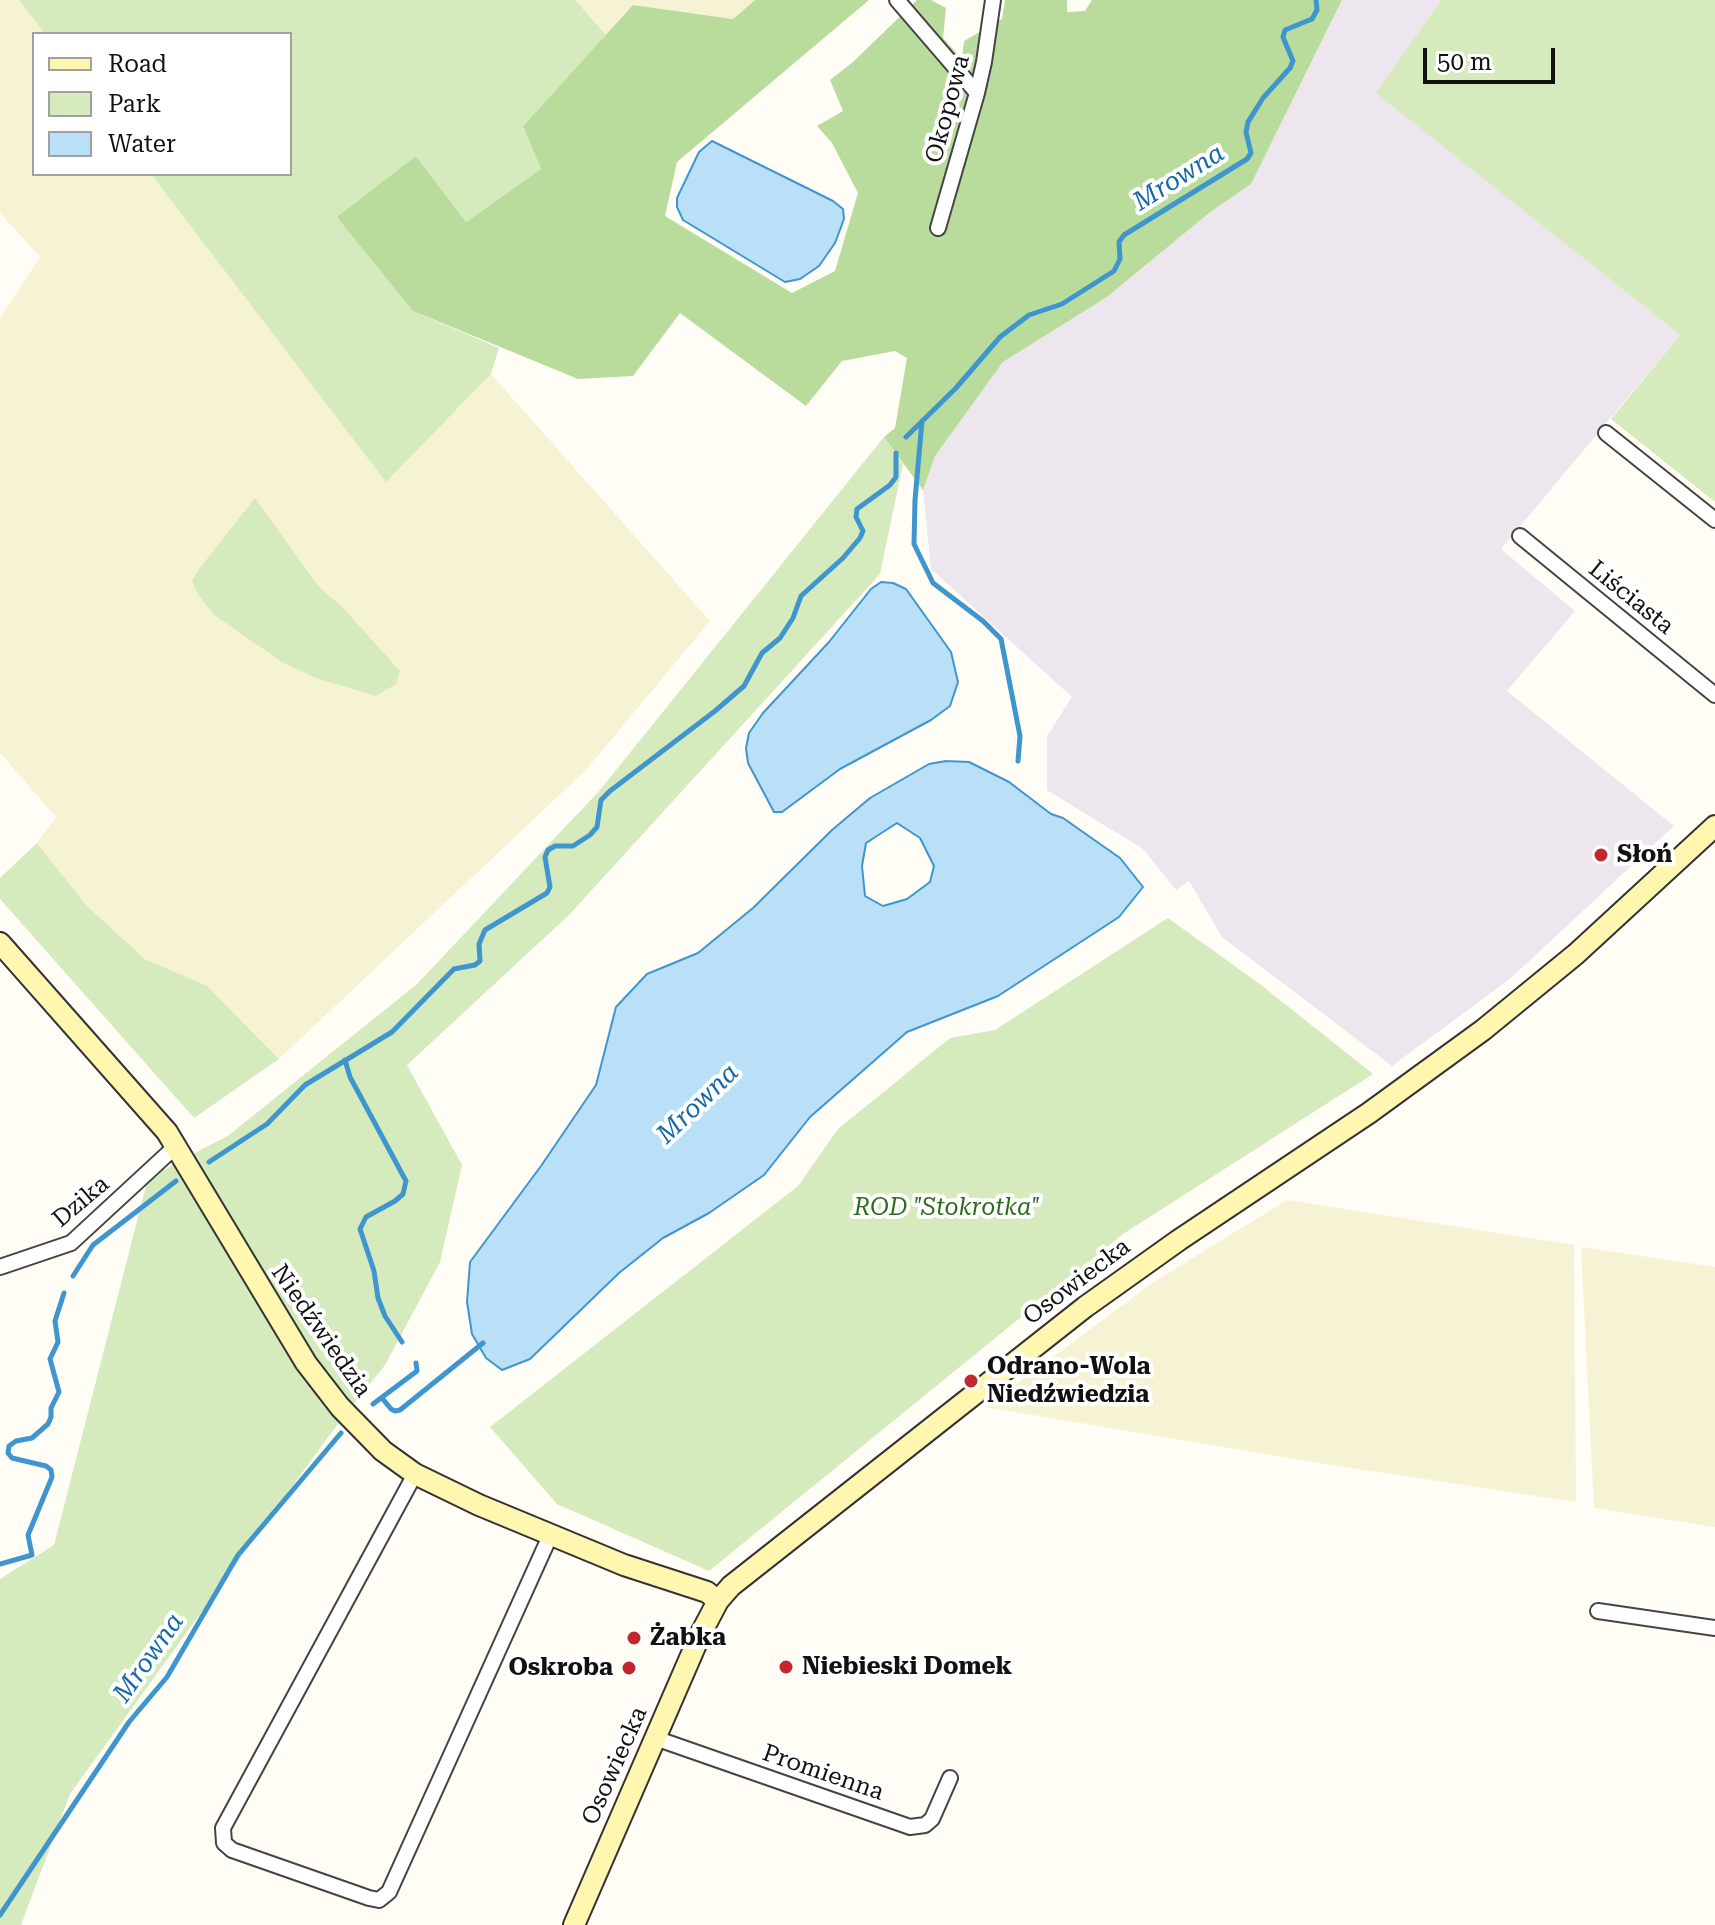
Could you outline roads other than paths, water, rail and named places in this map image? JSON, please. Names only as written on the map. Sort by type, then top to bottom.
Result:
[{"type":"street","points":[[897,0],[977,93]]},
{"type":"street","name":"Okopowa","points":[[938,228],[977,93],[993,0]]},
{"type":"street","points":[[1606,433],[1715,520]]},
{"type":"street","name":"Liściasta","points":[[1520,536],[1715,695]]},
{"type":"street","name":"Osowiecka","points":[[574,1925],[700,1635],[718,1601],[753,1568],[1085,1307],[1369,1113],[1483,1030],[1576,954],[1715,826]]},
{"type":"street","name":"Niedźwiedzia","points":[[0,943],[167,1132],[306,1363],[351,1420],[383,1451],[415,1474],[550,1536],[624,1565],[707,1592],[718,1601]]},
{"type":"street","name":"Dzika","points":[[0,1267],[71,1243],[176,1146]]},
{"type":"street","points":[[415,1474],[223,1828],[224,1843],[232,1850],[369,1898],[379,1900],[389,1892],[550,1536]]},
{"type":"street","points":[[1598,1611],[1715,1628]]},
{"type":"street","name":"Promienna","points":[[655,1738],[910,1827],[925,1825],[932,1819],[950,1778]]},
{"type":"water","points":[[712,141],[833,201],[843,209],[844,219],[835,243],[819,266],[800,279],[785,282],[683,220],[677,198],[699,152]]},
{"type":"water","points":[[881,582],[906,589],[951,652],[958,682],[950,706],[931,720],[840,769],[782,812],[774,812],[748,763],[746,748],[749,733],[871,589]]},
{"type":"water","points":[[969,762],[1009,782],[1051,814],[1063,818],[1120,858],[1143,887],[1119,917],[998,996],[907,1032],[810,1117],[764,1175],[709,1213],[663,1238],[619,1273],[530,1359],[502,1370],[486,1358],[472,1334],[467,1302],[470,1262],[596,1085],[616,1007],[647,974],[698,953],[753,908],[832,830],[870,798],[929,764]],"holes":[[[897,823],[920,838],[934,866],[930,882],[907,899],[883,906],[865,896],[862,866],[866,843]]]},
{"type":"waterway","name":"Mrowna","points":[[906,437],[956,388],[1000,337],[1029,315],[1062,304],[1114,271],[1120,259],[1119,242],[1124,235],[1247,159],[1251,153],[1246,132],[1248,122],[1293,61],[1283,37],[1285,30],[1312,19],[1317,10],[1316,0]]},
{"type":"waterway","name":"Mrowna","points":[[922,421],[914,544],[933,583],[983,621],[1001,639],[1020,736],[1018,761]]},
{"type":"waterway","name":"Mrowna","points":[[209,1162],[267,1124],[305,1085],[392,1032],[454,969],[480,961],[479,944],[485,930],[547,893],[550,887],[545,857],[548,850],[555,846],[573,846],[590,835],[597,827],[601,800],[610,791],[744,686],[762,653],[780,638],[793,618],[801,596],[860,538],[863,531],[856,517],[857,509],[896,477],[896,453]]},
{"type":"waterway","name":"Mrowna","points":[[345,1060],[350,1077],[406,1181],[403,1194],[366,1217],[360,1229],[374,1271],[378,1298],[385,1316],[402,1342]]},
{"type":"waterway","name":"Mrowna","points":[[73,1276],[93,1245],[176,1181]]},
{"type":"waterway","name":"Mrowna","points":[[0,1564],[32,1555],[28,1535],[52,1477],[51,1470],[46,1466],[12,1458],[8,1453],[9,1446],[16,1441],[32,1438],[48,1424],[51,1417],[51,1408],[59,1392],[50,1359],[58,1342],[55,1321],[64,1293]]},
{"type":"waterway","name":"Mrowna","points":[[382,1398],[391,1409],[400,1410],[483,1343]]},
{"type":"waterway","name":"Mrowna","points":[[373,1404],[417,1371],[416,1363]]},
{"type":"waterway","name":"Mrowna","points":[[0,1915],[129,1722],[167,1677],[238,1555],[341,1433]]},
{"type":"place","name":"Słoń","points":[[1601,855]]},
{"type":"place","name":"Odrano-Wola Niedźwiedzia","points":[[971,1381]]},
{"type":"place","name":"Żabka","points":[[634,1638]]},
{"type":"place","name":"Niebieski Domek","points":[[786,1667]]},
{"type":"place","name":"Oskroba","points":[[629,1668]]},
{"type":"park label","name":"ROD \"Stokrotka\"","points":[[947,1208]]}]
